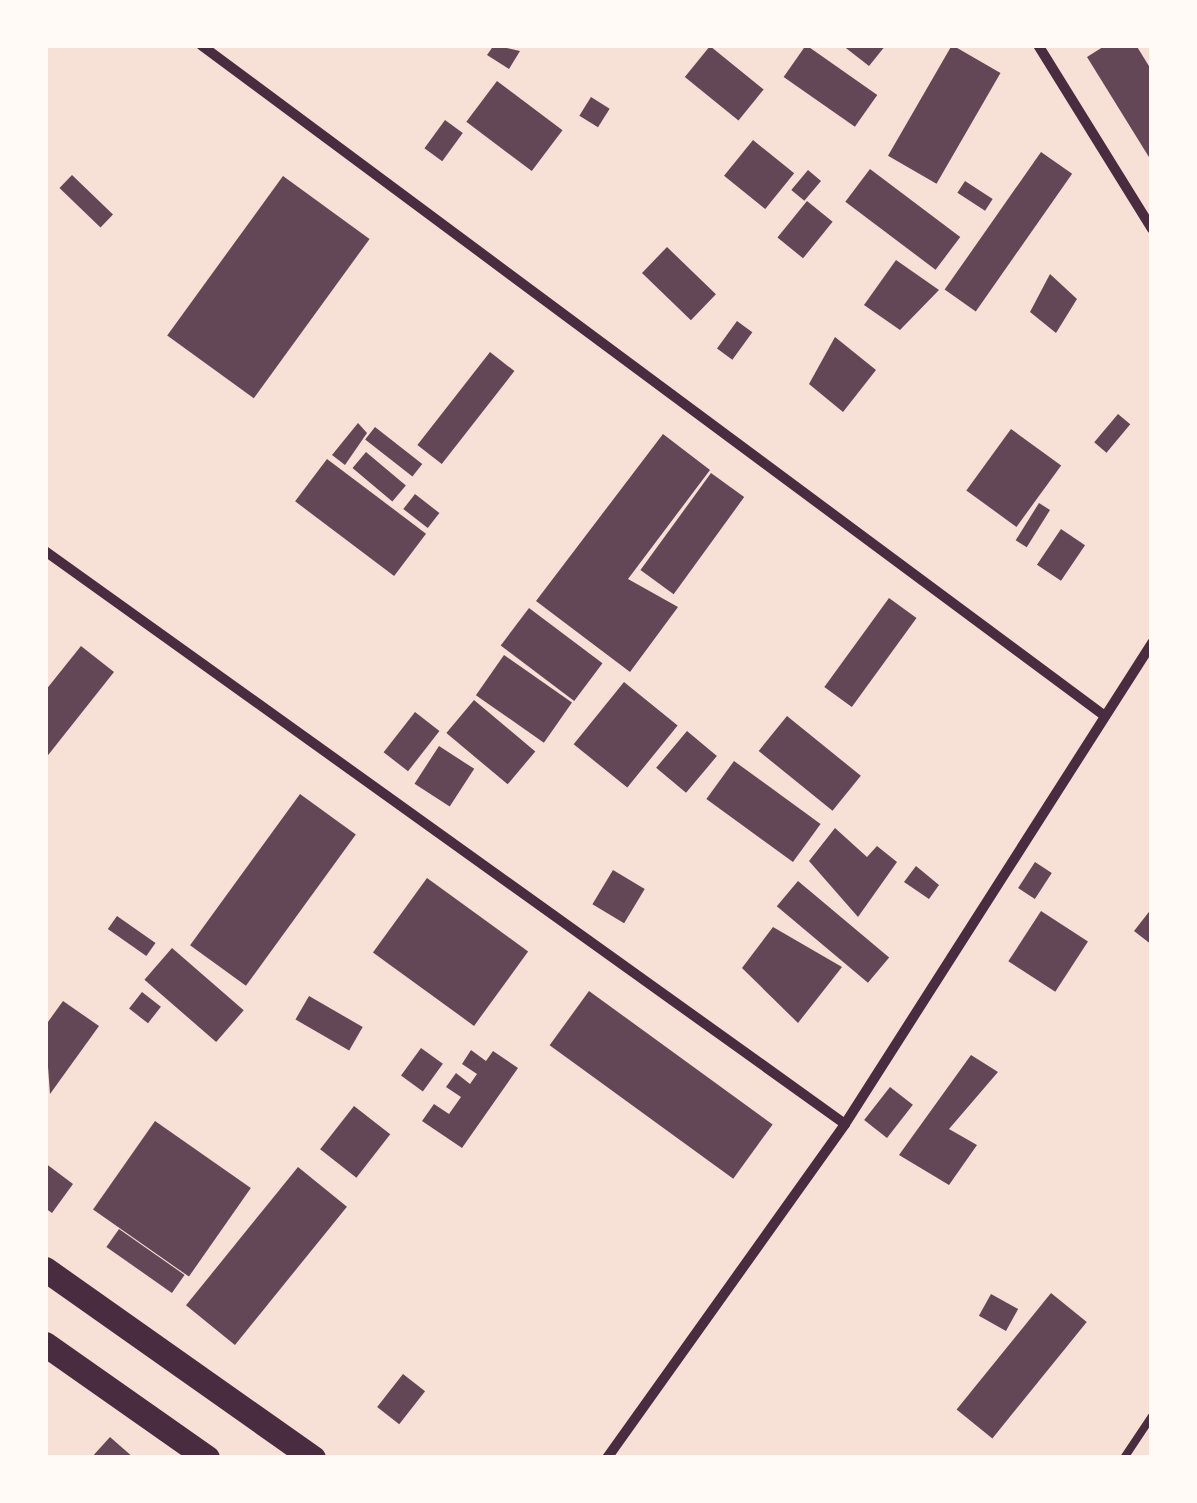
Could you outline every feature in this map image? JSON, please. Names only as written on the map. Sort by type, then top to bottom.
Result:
[{"type":"main road","points":[[45,1269],[313,1458]]},
{"type":"main road","points":[[45,1344],[207,1458]]},
{"type":"street","points":[[201,45],[1102,714]]},
{"type":"street","points":[[1038,45],[1152,230]]},
{"type":"street","points":[[45,551],[845,1124]]},
{"type":"street","points":[[607,1458],[845,1124],[1102,714],[1152,643]]},
{"type":"lane","points":[[1124,1458],[1152,1416]]},
{"type":"building","points":[[494,45],[520,51],[509,69],[487,55]]},
{"type":"building","points":[[806,45],[877,95],[855,127],[784,77]]},
{"type":"building","points":[[842,45],[886,45],[869,66]]},
{"type":"building","points":[[952,45],[1000,73],[936,184],[888,156]]},
{"type":"building","points":[[1106,45],[1136,45],[1152,71],[1152,162],[1087,57]]},
{"type":"building","points":[[710,46],[764,89],[738,121],[685,77]]},
{"type":"building","points":[[497,81],[562,130],[532,171],[466,122]]},
{"type":"building","points":[[591,97],[610,109],[598,127],[579,116]]},
{"type":"building","points":[[445,120],[463,133],[442,161],[424,148]]},
{"type":"building","points":[[753,140],[794,173],[765,209],[724,176]]},
{"type":"building","points":[[1041,152],[1072,174],[976,311],[945,290]]},
{"type":"building","points":[[870,169],[960,237],[936,270],[845,202]]},
{"type":"building","points":[[808,170],[821,181],[804,201],[791,190]]},
{"type":"building","points":[[72,175],[113,215],[100,228],[59,188]]},
{"type":"building","points":[[283,176],[370,239],[254,398],[167,335]]},
{"type":"building","points":[[965,181],[993,199],[985,211],[957,193]]},
{"type":"building","points":[[807,201],[833,222],[803,258],[777,238]]},
{"type":"building","points":[[667,247],[716,294],[691,320],[642,273]]},
{"type":"building","points":[[896,260],[939,290],[900,330],[864,305]]},
{"type":"building","points":[[1050,274],[1077,299],[1056,333],[1030,312]]},
{"type":"building","points":[[737,321],[752,332],[732,360],[717,349]]},
{"type":"building","points":[[835,337],[876,370],[843,412],[809,384]]},
{"type":"building","points":[[490,352],[514,371],[442,464],[417,445]]},
{"type":"building","points":[[1118,414],[1130,424],[1106,453],[1094,442]]},
{"type":"building","points":[[358,423],[367,433],[345,465],[332,455]]},
{"type":"building","points":[[375,427],[422,464],[412,477],[365,440]]},
{"type":"building","points":[[1011,429],[1061,465],[1016,527],[966,490]]},
{"type":"building","points":[[663,434],[710,470],[628,579],[678,607],[630,672],[536,601]]},
{"type":"building","points":[[366,452],[406,485],[392,502],[353,468]]},
{"type":"building","points":[[327,459],[426,534],[394,576],[295,501]]},
{"type":"building","points":[[711,473],[744,497],[674,594],[640,570]]},
{"type":"building","points":[[415,494],[439,513],[428,528],[403,509]]},
{"type":"building","points":[[1039,503],[1050,510],[1027,547],[1016,540]]},
{"type":"building","points":[[1061,529],[1085,545],[1061,581],[1037,565]]},
{"type":"building","points":[[889,598],[917,618],[852,707],[824,687]]},
{"type":"building","points":[[529,608],[602,663],[574,701],[501,646]]},
{"type":"building","points":[[81,646],[114,672],[45,759],[45,691]]},
{"type":"building","points":[[504,655],[572,703],[544,743],[476,695]]},
{"type":"building","points":[[624,682],[678,725],[627,788],[574,744]]},
{"type":"building","points":[[474,700],[535,751],[508,784],[446,733]]},
{"type":"building","points":[[415,712],[439,731],[408,771],[384,752]]},
{"type":"building","points":[[787,716],[861,776],[833,811],[759,751]]},
{"type":"building","points":[[687,731],[717,756],[686,793],[656,768]]},
{"type":"building","points":[[439,746],[474,769],[450,807],[414,784]]},
{"type":"building","points":[[734,761],[821,824],[793,862],[706,799]]},
{"type":"building","points":[[300,794],[356,835],[246,986],[190,945]]},
{"type":"building","points":[[835,828],[867,857],[877,846],[897,862],[858,917],[809,861]]},
{"type":"building","points":[[1035,862],[1052,873],[1035,899],[1018,888]]},
{"type":"building","points":[[916,866],[939,885],[929,899],[904,882]]},
{"type":"building","points":[[613,870],[645,889],[624,923],[592,904]]},
{"type":"building","points":[[427,878],[528,951],[474,1026],[373,952]]},
{"type":"building","points":[[798,881],[889,957],[868,983],[777,906]]},
{"type":"building","points":[[1152,908],[1152,945],[1134,931]]},
{"type":"building","points":[[1041,911],[1088,941],[1055,992],[1008,961]]},
{"type":"building","points":[[117,916],[156,943],[146,956],[108,929]]},
{"type":"building","points":[[773,927],[842,967],[798,1023],[742,968]]},
{"type":"building","points":[[172,948],[244,1010],[216,1042],[144,980]]},
{"type":"building","points":[[589,991],[773,1124],[733,1179],[550,1045]]},
{"type":"building","points":[[142,992],[161,1007],[148,1023],[129,1009]]},
{"type":"building","points":[[309,996],[363,1027],[349,1050],[296,1019]]},
{"type":"building","points":[[63,1001],[99,1026],[50,1094],[45,1026]]},
{"type":"building","points":[[421,1048],[443,1064],[423,1091],[401,1076]]},
{"type":"building","points":[[471,1050],[486,1061],[493,1051],[518,1068],[462,1148],[422,1121],[434,1104],[449,1114],[461,1097],[446,1087],[456,1073],[470,1084],[477,1074],[462,1064]]},
{"type":"building","points":[[971,1055],[998,1072],[949,1129],[977,1145],[949,1185],[899,1155]]},
{"type":"building","points":[[890,1087],[913,1105],[887,1138],[864,1120]]},
{"type":"building","points":[[354,1106],[390,1134],[356,1178],[320,1149]]},
{"type":"building","points":[[155,1121],[251,1188],[189,1277],[93,1209]]},
{"type":"building","points":[[45,1163],[73,1184],[52,1213],[45,1208]]},
{"type":"building","points":[[298,1167],[347,1207],[235,1345],[186,1305]]},
{"type":"building","points":[[119,1229],[185,1275],[172,1293],[106,1247]]},
{"type":"building","points":[[1051,1293],[1087,1322],[992,1439],[957,1410]]},
{"type":"building","points":[[991,1294],[1018,1309],[1006,1331],[979,1316]]},
{"type":"building","points":[[403,1374],[425,1391],[399,1424],[377,1407]]},
{"type":"building","points":[[110,1437],[134,1458],[91,1458]]}]
